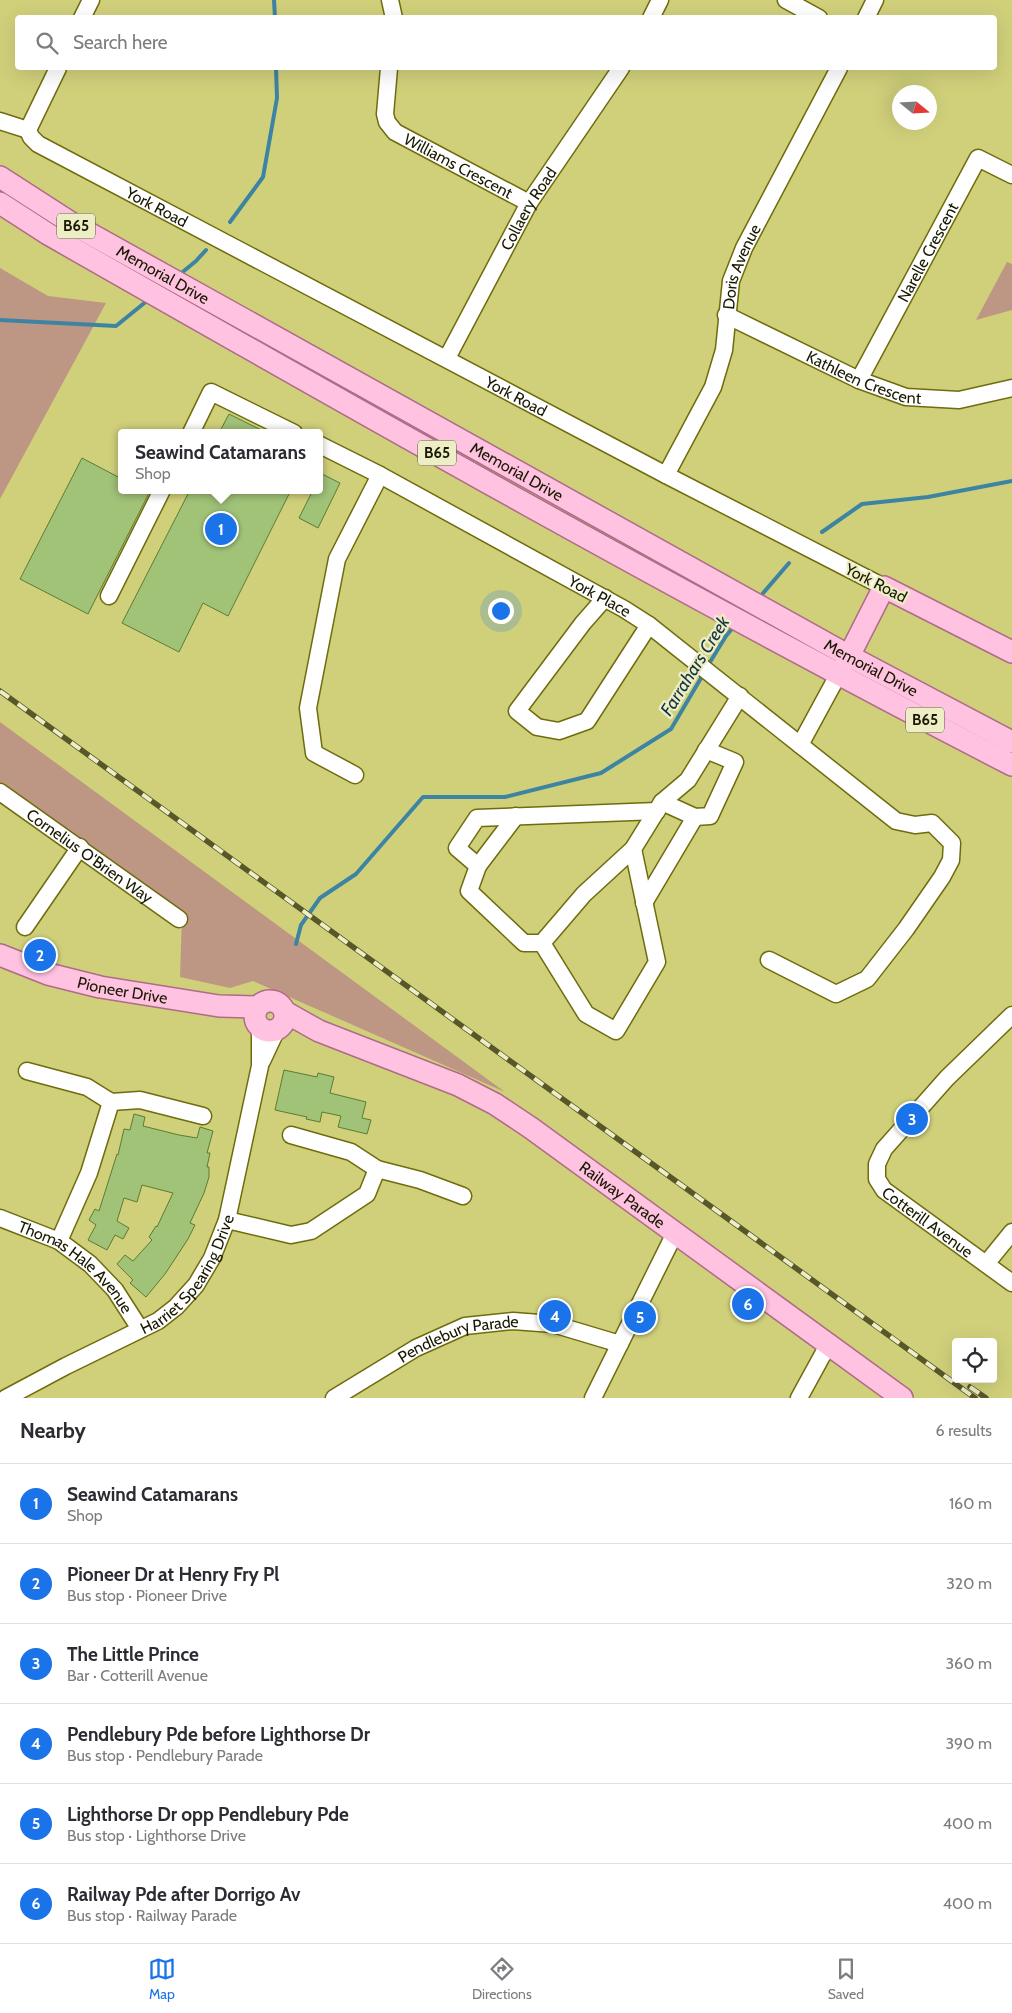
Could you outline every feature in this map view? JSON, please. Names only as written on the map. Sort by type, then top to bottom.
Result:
[{"type":"main road","name":"Memorial Drive","points":[[0,177],[76,226],[154,270],[848,656],[1012,742]]},
{"type":"main road","name":"Memorial Drive","points":[[0,203],[48,234],[345,402],[838,675],[1012,765]]},
{"type":"main road","name":"York Road","points":[[884,587],[1012,652]]},
{"type":"main road","points":[[848,656],[884,587]]},
{"type":"main road","name":"Pioneer Drive","points":[[0,955],[48,974],[76,982],[219,1006],[319,1031]]},
{"type":"main road","name":"Railway Parade","points":[[319,1031],[452,1082],[495,1104],[526,1124],[902,1398]]},
{"type":"street","points":[[83,15],[90,0]]},
{"type":"street","points":[[390,0],[393,15]]},
{"type":"street","points":[[652,15],[660,0]]},
{"type":"street","points":[[786,0],[814,15]]},
{"type":"street","points":[[868,15],[875,0]]},
{"type":"street","points":[[0,121],[28,130],[57,70]]},
{"type":"street","name":"Williams Crescent","points":[[389,70],[385,114],[387,122],[395,132],[529,202]]},
{"type":"street","name":"Collaery Road","points":[[447,358],[529,202],[620,70]]},
{"type":"street","name":"Doris Avenue","points":[[666,475],[713,387],[724,350],[726,315],[731,281],[744,248],[838,70]]},
{"type":"street","name":"York Road","points":[[28,130],[31,137],[38,144],[666,475],[884,587]]},
{"type":"street","name":"Narelle Crescent","points":[[859,380],[978,158],[1012,175]]},
{"type":"street","name":"Kathleen Crescent","points":[[726,315],[859,380],[906,397],[960,400],[1012,388]]},
{"type":"street","points":[[193,429],[212,392],[286,429]]},
{"type":"street","name":"York Place","points":[[323,446],[380,475],[605,598],[649,625],[896,821],[915,825],[932,823],[952,843],[951,860],[942,877],[906,929],[867,979],[836,994],[769,960]]},
{"type":"street","points":[[354,775],[314,753],[308,708],[336,559],[380,475]]},
{"type":"street","points":[[109,596],[160,494]]},
{"type":"street","points":[[605,598],[583,623],[517,711],[537,726],[559,731],[587,721],[649,625]]},
{"type":"street","points":[[800,745],[848,656]]},
{"type":"street","points":[[516,816],[478,866],[469,891],[524,944],[542,943],[584,894],[633,850],[659,807],[688,780],[740,696]]},
{"type":"street","points":[[478,866],[457,848],[477,818],[659,807],[694,817],[710,816],[735,762],[706,750]]},
{"type":"street","name":"Cornelius O'Brien Way","points":[[0,792],[179,919]]},
{"type":"street","points":[[644,903],[694,817]]},
{"type":"street","points":[[25,927],[80,847]]},
{"type":"street","points":[[542,943],[586,1014],[616,1031],[657,962],[633,850]]},
{"type":"street","name":"Cotterill Avenue","points":[[1012,1015],[947,1078],[884,1149],[877,1164],[877,1179],[884,1190],[1012,1283]]},
{"type":"street","name":"Harriet Spearing Drive","points":[[6,1398],[158,1320],[176,1307],[196,1285],[212,1258],[226,1220],[270,1020]]},
{"type":"street","points":[[27,1071],[87,1087],[110,1102],[140,1100],[203,1116]]},
{"type":"street","points":[[59,1240],[89,1173],[110,1102]]},
{"type":"street","points":[[291,1135],[351,1152],[377,1169],[420,1180],[463,1196]]},
{"type":"street","points":[[226,1220],[291,1235],[311,1231],[367,1194],[377,1169]]},
{"type":"street","name":"Thomas Hale Avenue","points":[[0,1218],[59,1240],[90,1264],[115,1290],[140,1329]]},
{"type":"street","points":[[986,1264],[1012,1232]]},
{"type":"street","points":[[593,1398],[675,1233]]},
{"type":"street","name":"Pendlebury Parade","points":[[334,1398],[416,1348],[465,1326],[513,1321],[553,1324],[620,1344]]},
{"type":"street","points":[[799,1398],[828,1344]]},
{"type":"shaded area","points":[[1007,262],[1012,264],[1012,310],[976,320]]},
{"type":"shaded area","points":[[0,268],[48,296],[106,303],[0,499]]},
{"type":"shaded area","points":[[0,722],[505,1092],[253,981],[230,988],[180,977],[182,915],[0,783]]},
{"type":"building","points":[[229,414],[259,429],[221,429]]},
{"type":"building","points":[[82,458],[118,477],[118,494],[148,494],[88,614],[20,579]]},
{"type":"building","points":[[323,474],[340,483],[318,528],[299,518],[311,494],[323,494]]},
{"type":"building","points":[[188,494],[289,494],[228,616],[203,603],[179,652],[122,623]]},
{"type":"building","points":[[284,1070],[317,1077],[318,1073],[334,1077],[330,1093],[366,1102],[362,1118],[371,1120],[367,1134],[338,1127],[341,1116],[322,1112],[320,1122],[275,1110]]},
{"type":"building","points":[[134,1114],[145,1117],[143,1126],[179,1135],[197,1138],[200,1127],[213,1131],[207,1153],[210,1153],[207,1167],[209,1167],[209,1177],[190,1223],[195,1225],[165,1274],[146,1297],[130,1283],[133,1280],[117,1264],[125,1255],[133,1261],[152,1240],[149,1237],[157,1227],[173,1193],[142,1185],[137,1202],[124,1198],[117,1221],[129,1228],[123,1239],[115,1235],[107,1250],[88,1240],[96,1225],[89,1220],[95,1209],[99,1211],[118,1155],[124,1129],[130,1130]]},
{"type":"waterway","points":[[274,0],[275,15]]},
{"type":"waterway","points":[[230,222],[263,177],[277,98],[276,70]]},
{"type":"waterway","points":[[179,275],[206,250]]},
{"type":"waterway","points":[[0,320],[116,326],[148,300]]},
{"type":"waterway","name":"Farrahars Creek","points":[[822,532],[862,504],[928,497],[1012,481]]},
{"type":"waterway","name":"Farrahars Creek","points":[[758,599],[789,563]]},
{"type":"waterway","name":"Farrahars Creek","points":[[707,667],[735,625]]},
{"type":"waterway","name":"Farrahars Creek","points":[[296,944],[301,925],[320,898],[356,874],[423,797],[505,797],[601,773],[671,729],[704,673]]},
{"type":"railway","points":[[0,691],[975,1398]]},
{"type":"railway","points":[[970,1387],[986,1398]]},
{"type":"place","name":"Seawind Catamarans","points":[[221,529]]},
{"type":"place","name":"Pioneer Dr at Henry Fry Pl","points":[[40,955]]},
{"type":"place","name":"The Little Prince","points":[[912,1119]]},
{"type":"place","name":"Railway Pde after Dorrigo Av","points":[[748,1304]]},
{"type":"place","name":"Pendlebury Pde before Lighthorse Dr","points":[[555,1316]]},
{"type":"place","name":"Lighthorse Dr opp Pendlebury Pde","points":[[640,1317]]}]
